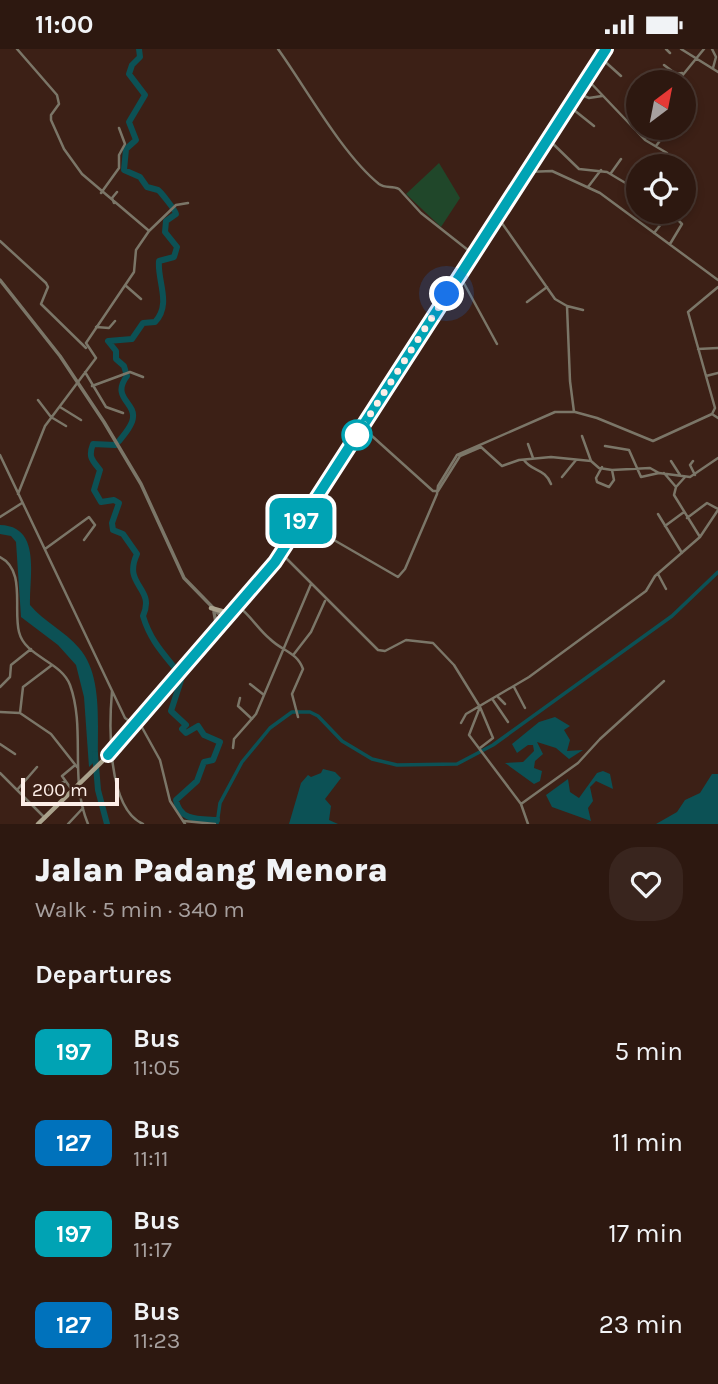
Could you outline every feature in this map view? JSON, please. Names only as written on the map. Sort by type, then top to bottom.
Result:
[{"type":"main road","points":[[38,824],[138,724],[281,553],[606,49]]},
{"type":"main road","points":[[211,608],[225,612],[238,606]]},
{"type":"street","points":[[17,49],[57,95],[59,104],[51,120],[64,149],[101,193],[149,231]]},
{"type":"street","points":[[278,49],[355,158],[375,180],[384,187],[399,189],[421,213],[473,254]]},
{"type":"street","points":[[666,49],[670,53]]},
{"type":"street","points":[[681,49],[718,72]]},
{"type":"street","points":[[685,70],[704,49]]},
{"type":"street","points":[[712,49],[716,57],[713,68]]},
{"type":"street","points":[[601,58],[621,76]]},
{"type":"street","points":[[664,65],[671,70]]},
{"type":"street","points":[[587,79],[626,121]]},
{"type":"street","points":[[577,93],[589,99],[602,96]]},
{"type":"street","points":[[569,106],[594,126]]},
{"type":"street","points":[[101,193],[119,168],[119,155],[125,144],[119,128]]},
{"type":"street","points":[[548,138],[579,169],[601,170],[626,183]]},
{"type":"street","points":[[645,140],[667,154]]},
{"type":"street","points":[[656,146],[660,140]]},
{"type":"street","points":[[610,173],[621,159]]},
{"type":"street","points":[[588,187],[601,170]]},
{"type":"street","points":[[526,172],[552,171],[588,187],[718,280]]},
{"type":"street","points":[[114,203],[112,198],[117,192]]},
{"type":"street","points":[[96,358],[86,344],[136,268],[136,250],[167,211],[188,202]]},
{"type":"street","points":[[497,216],[547,287],[567,306],[583,310]]},
{"type":"street","points":[[653,234],[661,224]]},
{"type":"street","points":[[670,245],[682,224]]},
{"type":"street","points":[[0,241],[46,283],[48,288],[41,304],[96,358]]},
{"type":"street","points":[[460,276],[498,344]]},
{"type":"street","points":[[0,280],[78,381],[141,484],[184,578],[211,608],[226,620]]},
{"type":"street","points":[[125,285],[141,299]]},
{"type":"street","points":[[527,302],[547,287]]},
{"type":"street","points":[[301,521],[398,577],[405,569],[437,491],[457,455],[555,412],[575,412],[607,421],[653,441],[712,414],[715,408],[688,312],[718,287]]},
{"type":"street","points":[[567,306],[570,380],[575,412]]},
{"type":"street","points":[[96,327],[105,329],[115,321]]},
{"type":"street","points":[[698,349],[708,346],[718,348]]},
{"type":"street","points":[[18,494],[51,417],[96,358]]},
{"type":"street","points":[[85,372],[106,407],[122,413]]},
{"type":"street","points":[[92,386],[103,379],[116,379],[128,373],[143,377]]},
{"type":"street","points":[[706,376],[718,373]]},
{"type":"street","points":[[38,400],[51,417],[66,426]]},
{"type":"street","points":[[59,406],[81,420]]},
{"type":"street","points":[[712,414],[718,418]]},
{"type":"street","points":[[362,427],[430,490],[437,491]]},
{"type":"street","points":[[582,436],[591,461]]},
{"type":"street","points":[[528,444],[533,459]]},
{"type":"street","points":[[605,446],[629,450],[638,469],[638,476],[644,478],[659,473],[685,477],[695,475],[718,458]]},
{"type":"street","points":[[437,491],[460,456],[481,447],[502,466],[533,459],[576,460],[591,461],[612,470],[649,468],[659,473]]},
{"type":"street","points":[[0,455],[125,718],[138,724],[160,760],[170,801],[185,823],[215,824]]},
{"type":"street","points":[[524,460],[528,466],[546,474],[551,484]]},
{"type":"street","points":[[562,477],[576,460]]},
{"type":"street","points":[[671,461],[680,475]]},
{"type":"street","points":[[693,461],[690,465],[695,475]]},
{"type":"street","points":[[602,467],[596,478],[597,482],[605,487],[612,484],[612,470]]},
{"type":"street","points":[[664,473],[676,487]]},
{"type":"street","points":[[685,477],[676,487],[674,495],[700,537]]},
{"type":"street","points":[[0,517],[22,503]]},
{"type":"street","points":[[460,723],[466,714],[514,687],[646,591],[658,574],[700,537],[718,510],[707,503],[687,518]]},
{"type":"street","points":[[665,526],[684,512]]},
{"type":"street","points":[[658,514],[682,554]]},
{"type":"street","points":[[45,549],[89,517],[95,525],[83,540]]},
{"type":"street","points":[[281,553],[378,649],[385,651],[407,640],[433,643],[454,665],[480,707],[493,738],[480,750]]},
{"type":"street","points":[[0,557],[9,563],[16,577],[18,631],[31,649],[52,664],[69,683],[74,699],[78,785],[88,824]]},
{"type":"street","points":[[658,574],[666,589]]},
{"type":"street","points":[[233,748],[234,739],[252,719],[264,695],[311,584]]},
{"type":"street","points":[[294,654],[312,632],[326,600]]},
{"type":"street","points":[[238,606],[254,618],[266,636],[294,654],[303,670],[292,694],[298,717]]},
{"type":"street","points":[[211,608],[218,623],[216,631]]},
{"type":"street","points":[[0,687],[10,677],[11,665],[31,649]]},
{"type":"street","points":[[20,713],[23,687],[52,664]]},
{"type":"street","points":[[531,675],[536,681]]},
{"type":"street","points":[[521,804],[578,764],[600,739],[664,681]]},
{"type":"street","points":[[250,684],[264,695]]},
{"type":"street","points":[[514,687],[525,708]]},
{"type":"street","points":[[112,690],[111,753],[120,799],[130,815],[143,824]]},
{"type":"street","points":[[498,697],[505,703]]},
{"type":"street","points":[[240,698],[238,706],[252,719]]},
{"type":"street","points":[[493,700],[508,722]]},
{"type":"street","points":[[480,707],[469,735],[521,804],[528,824]]},
{"type":"street","points":[[0,712],[20,713],[51,734],[76,766]]},
{"type":"street","points":[[0,744],[15,754]]},
{"type":"street","points":[[72,790],[61,776],[76,766]]},
{"type":"street","points":[[17,790],[37,767]]},
{"type":"street","points":[[0,773],[45,818]]},
{"type":"street","points":[[46,791],[64,782]]},
{"type":"street","points":[[68,824],[83,808]]},
{"type":"green space","points":[[439,163],[460,198],[441,227],[406,194]]},
{"type":"water","points":[[0,525],[13,528],[22,534],[28,543],[31,568],[30,605],[79,648],[92,672],[97,700],[98,758],[89,767],[84,697],[76,665],[58,645],[21,617],[16,542],[11,536],[0,534]]},
{"type":"water","points":[[555,717],[570,726],[564,730],[570,740],[567,751],[583,750],[569,759],[556,748],[537,742],[543,754],[535,761],[534,768],[542,771],[540,781],[534,784],[505,763],[523,762],[534,751],[533,745],[528,745],[517,753],[512,744],[539,722]]},
{"type":"water","points":[[323,769],[335,772],[341,778],[325,799],[331,806],[329,820],[338,824],[289,824],[301,783],[308,775],[311,777],[321,773]]},
{"type":"water","points":[[603,771],[610,774],[613,789],[596,781],[590,787],[593,801],[588,808],[591,821],[552,807],[546,795],[568,779],[570,792],[579,798],[597,773]]},
{"type":"water","points":[[712,774],[718,774],[718,824],[656,824],[677,812],[685,800],[700,793]]},
{"type":"waterway","points":[[119,441],[132,423],[133,412],[122,395],[121,389],[127,376],[124,366],[116,359],[116,351],[108,341],[132,339],[143,323],[155,322],[163,308],[159,261],[174,257],[177,247],[165,232],[166,221],[176,214],[165,197],[158,190],[147,187],[140,177],[124,170],[126,149],[136,140],[129,122],[145,95],[129,74],[132,65],[140,57],[139,49]]},
{"type":"waterway","points":[[585,74],[601,49]]},
{"type":"waterway","points":[[115,445],[93,444],[92,458],[100,470],[94,490],[101,502],[114,500],[119,503],[112,523],[113,530],[123,534],[137,554],[133,573],[145,599],[143,616],[146,626],[182,677],[171,711],[186,725],[182,729],[186,733],[198,726],[204,735],[220,742],[213,760],[204,762],[197,781],[176,800],[181,812],[186,815],[197,819],[217,820]]},
{"type":"waterway","points":[[217,824],[220,803],[242,762],[270,728],[292,712],[310,712],[318,716],[342,741],[372,759],[397,765],[457,764],[493,745],[672,616],[718,572]]},
{"type":"waterway","points":[[95,754],[98,790],[107,824]]},
{"type":"bus line","name":"197","points":[[108,755],[136,726],[275,562],[606,49]]},
{"type":"route","points":[[357,435],[447,294]]}]
